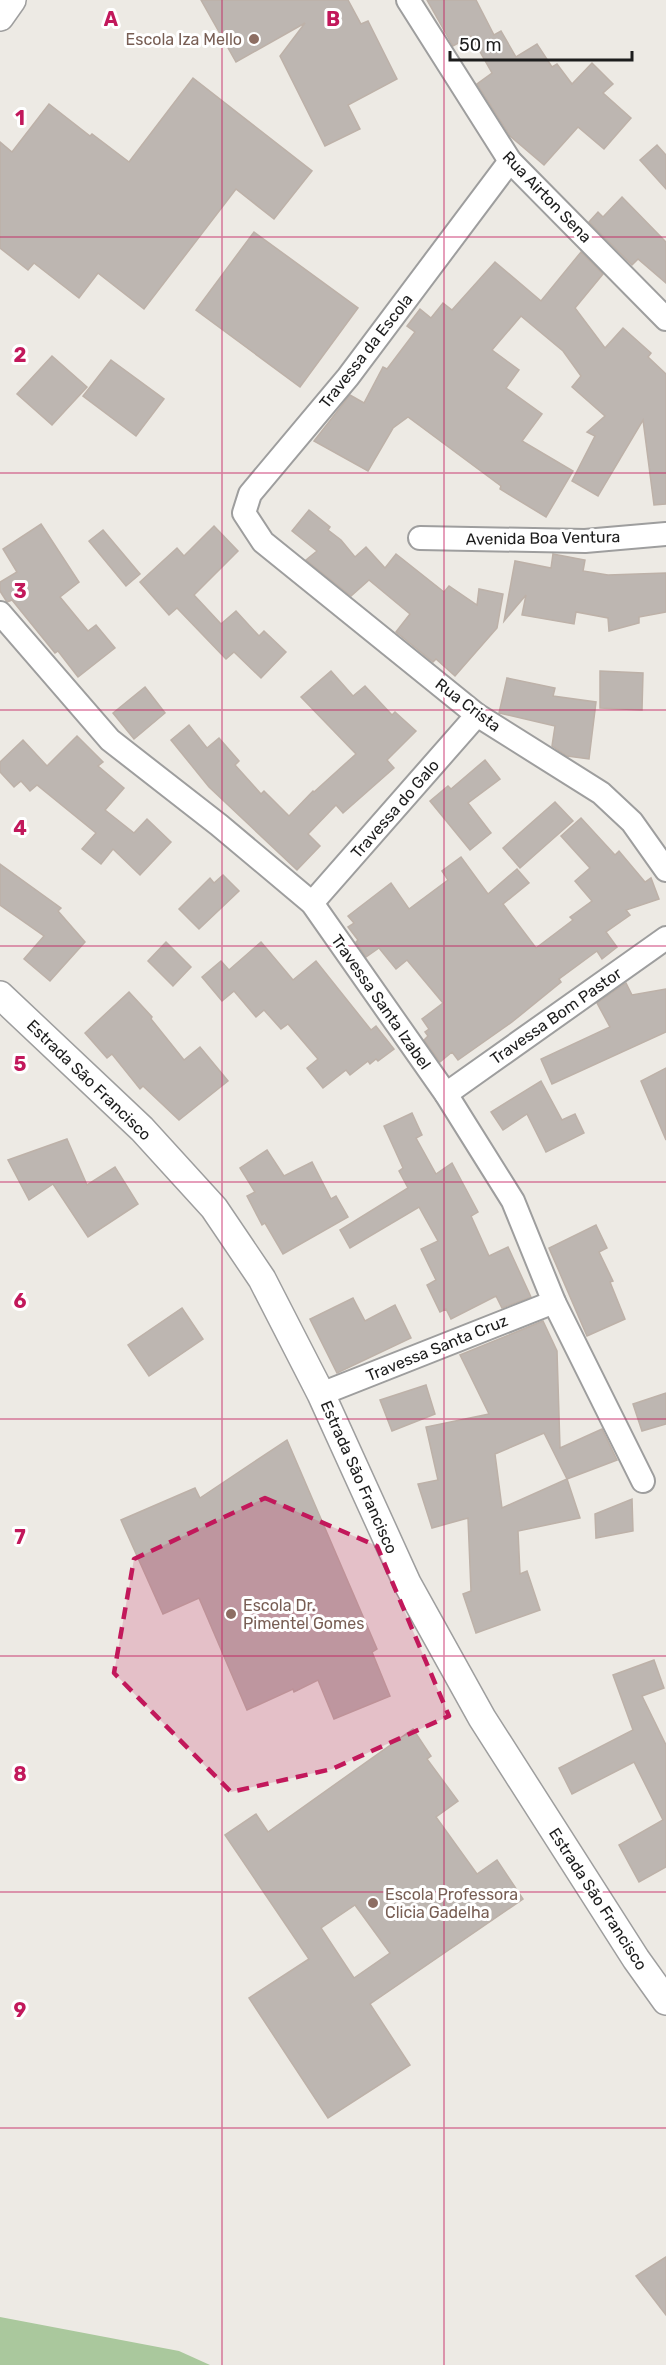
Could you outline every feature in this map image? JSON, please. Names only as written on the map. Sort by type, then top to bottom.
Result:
[{"type":"street","points":[[0,17],[12,0]]},
{"type":"street","name":"Rua Airton Sena","points":[[408,0],[510,162],[666,319]]},
{"type":"street","name":"Travessa da Escola","points":[[263,542],[244,513],[250,494],[348,377],[510,162]]},
{"type":"street","name":"Avenida Boa Ventura","points":[[420,538],[585,541],[666,534]]},
{"type":"street","name":"Rua Crista","points":[[263,542],[477,715],[601,793],[632,822],[666,870]]},
{"type":"street","name":"Travessa Santa Izabel","points":[[0,613],[110,740],[219,825],[312,903],[446,1094],[513,1201],[554,1302],[643,1481]]},
{"type":"street","name":"Travessa do Galo","points":[[312,903],[477,715]]},
{"type":"street","name":"Travessa Bom Pastor","points":[[446,1094],[666,938]]},
{"type":"street","name":"Estrada São Francisco","points":[[0,996],[142,1129],[214,1208],[262,1279],[321,1394],[407,1583],[482,1718],[636,1959],[666,2001]]},
{"type":"street","name":"Travessa Santa Cruz","points":[[321,1394],[554,1302]]},
{"type":"highlighted area","points":[[265,1498],[377,1546],[449,1716],[332,1769],[231,1792],[114,1673],[134,1559]]},
{"type":"green space","points":[[0,2317],[179,2351],[210,2365],[0,2365]]},
{"type":"building","points":[[201,0],[348,0],[361,24],[368,21],[397,79],[348,105],[360,129],[325,146],[280,56],[305,23],[236,62]]},
{"type":"building","points":[[427,0],[476,0],[494,35],[501,31],[516,57],[537,44],[552,67],[557,64],[572,84],[592,63],[613,84],[603,93],[631,118],[604,149],[578,127],[544,165],[510,136],[477,84],[492,73],[471,36],[453,46]]},
{"type":"building","points":[[193,78],[312,171],[274,219],[236,189],[144,309],[98,273],[79,298],[34,263],[28,270],[0,248],[0,142],[12,152],[49,104],[90,136],[92,134],[129,162]]},
{"type":"building","points":[[657,145],[666,155],[666,189],[640,160]]},
{"type":"building","points":[[622,197],[666,242],[666,283],[638,259],[632,265],[589,222],[598,212],[603,217]]},
{"type":"building","points":[[254,232],[358,308],[300,387],[196,310]]},
{"type":"building","points":[[581,252],[603,274],[575,308],[605,348],[623,328],[651,353],[648,357],[666,374],[666,504],[654,505],[643,420],[598,496],[572,481],[595,436],[587,432],[605,416],[572,387],[581,376],[563,351],[521,316],[492,350],[519,370],[506,388],[542,414],[522,441],[573,471],[546,517],[500,489],[501,486],[408,417],[393,428],[368,471],[314,441],[350,395],[364,403],[383,367],[387,369],[415,332],[407,326],[420,309],[431,318],[443,303],[452,310],[495,262],[541,301]]},
{"type":"building","points":[[52,356],[87,387],[52,425],[17,394]]},
{"type":"building","points":[[111,360],[164,399],[136,436],[83,396]]},
{"type":"building","points":[[309,510],[330,527],[328,530],[341,540],[355,557],[366,547],[385,568],[396,554],[444,592],[449,586],[477,605],[479,589],[503,594],[497,628],[455,676],[436,659],[433,662],[396,632],[410,614],[369,580],[351,596],[306,560],[317,551],[292,531]]},
{"type":"building","points":[[41,524],[79,582],[60,597],[88,631],[96,625],[115,648],[78,677],[58,651],[55,653],[12,600],[7,602],[0,591],[0,582],[17,572],[3,549]]},
{"type":"building","points":[[214,526],[238,551],[194,595],[221,624],[236,611],[259,636],[264,631],[286,652],[261,678],[234,652],[226,659],[177,608],[169,615],[140,582],[177,548],[184,556]]},
{"type":"building","points":[[103,530],[140,574],[126,586],[89,541]]},
{"type":"building","points":[[553,554],[585,560],[583,571],[608,575],[666,573],[666,612],[639,617],[639,623],[609,631],[608,618],[576,612],[574,624],[522,615],[526,595],[504,621],[515,561],[551,568]]},
{"type":"building","points":[[331,671],[353,696],[365,686],[392,715],[395,712],[416,731],[387,760],[394,768],[343,813],[336,805],[308,834],[320,846],[297,870],[209,787],[171,740],[189,725],[207,748],[219,738],[239,761],[235,765],[261,794],[264,791],[289,816],[313,791],[356,754],[301,697]]},
{"type":"building","points":[[600,671],[643,673],[642,710],[600,708]]},
{"type":"building","points":[[507,678],[555,688],[553,696],[596,702],[589,759],[567,756],[552,746],[555,726],[499,713]]},
{"type":"building","points":[[145,687],[165,713],[134,739],[113,713]]},
{"type":"building","points":[[77,736],[103,762],[98,766],[124,788],[105,810],[134,833],[147,819],[171,842],[140,875],[113,849],[101,864],[82,849],[96,833],[37,785],[30,791],[21,781],[14,787],[0,772],[0,762],[23,740],[47,766]]},
{"type":"building","points":[[485,760],[500,779],[468,803],[491,833],[470,850],[430,801],[448,786],[451,789]]},
{"type":"building","points":[[555,802],[573,821],[520,868],[503,848]]},
{"type":"building","points":[[581,818],[615,855],[619,851],[645,882],[651,878],[659,899],[626,910],[630,915],[606,932],[617,947],[602,959],[597,951],[559,979],[561,982],[512,1022],[458,1060],[452,1052],[440,1062],[424,1040],[428,1036],[425,1032],[429,1029],[422,1019],[443,1003],[407,960],[396,969],[379,948],[366,957],[356,942],[358,940],[348,927],[354,923],[348,916],[391,883],[409,909],[448,880],[442,871],[461,857],[488,894],[517,869],[529,883],[503,904],[536,948],[573,920],[570,917],[592,901],[575,881],[590,868],[561,836]]},
{"type":"building","points":[[0,864],[61,908],[58,911],[85,942],[50,981],[24,959],[44,936],[0,905]]},
{"type":"building","points":[[223,875],[239,891],[199,929],[179,909],[210,878],[214,883]]},
{"type":"building","points":[[166,942],[191,967],[173,986],[148,961]]},
{"type":"building","points":[[261,942],[293,980],[316,961],[371,1030],[376,1026],[394,1049],[378,1061],[376,1059],[370,1064],[368,1061],[350,1075],[346,1070],[323,1088],[307,1068],[318,1059],[288,1024],[281,1029],[264,1010],[256,1017],[234,991],[222,1001],[202,977],[221,961],[229,970]]},
{"type":"building","points":[[626,983],[632,995],[666,989],[666,1032],[552,1084],[541,1059],[610,1027],[597,1003]]},
{"type":"building","points":[[129,992],[152,1017],[151,1019],[184,1060],[200,1047],[228,1081],[179,1120],[143,1086],[140,1089],[112,1054],[107,1058],[85,1033]]},
{"type":"building","points":[[666,1068],[666,1140],[641,1081]]},
{"type":"building","points":[[541,1081],[562,1120],[575,1114],[584,1133],[546,1152],[527,1114],[503,1130],[491,1112]]},
{"type":"building","points":[[412,1113],[422,1135],[416,1138],[436,1174],[452,1163],[478,1212],[471,1216],[489,1256],[508,1247],[531,1297],[502,1308],[496,1296],[451,1319],[446,1309],[440,1312],[427,1285],[436,1280],[421,1249],[438,1241],[419,1207],[350,1248],[340,1230],[408,1188],[399,1171],[403,1168],[384,1126]]},
{"type":"building","points":[[67,1139],[87,1185],[115,1167],[138,1204],[88,1237],[53,1184],[29,1200],[8,1160]]},
{"type":"building","points":[[267,1150],[284,1176],[312,1162],[331,1199],[336,1196],[348,1217],[283,1254],[265,1223],[262,1225],[247,1196],[255,1192],[240,1168]]},
{"type":"building","points":[[596,1225],[607,1248],[599,1252],[613,1281],[610,1282],[625,1319],[587,1336],[549,1248]]},
{"type":"building","points":[[353,1298],[365,1321],[395,1305],[411,1338],[337,1373],[310,1319]]},
{"type":"building","points":[[182,1308],[203,1339],[149,1376],[128,1345]]},
{"type":"building","points":[[543,1321],[557,1351],[560,1448],[602,1429],[617,1460],[567,1479],[580,1518],[518,1531],[520,1574],[527,1571],[540,1610],[476,1633],[463,1594],[471,1591],[468,1518],[432,1528],[418,1484],[438,1480],[426,1427],[489,1414],[460,1355]],"holes":[[[544,1433],[567,1479],[502,1508],[495,1454]]]},
{"type":"building","points":[[426,1385],[435,1414],[392,1431],[380,1400]]},
{"type":"building","points":[[666,1393],[666,1424],[642,1431],[633,1404]]},
{"type":"building","points":[[287,1440],[377,1649],[372,1652],[390,1696],[334,1719],[318,1680],[247,1710],[199,1598],[163,1614],[121,1520],[195,1488],[200,1498]]},
{"type":"building","points":[[632,1499],[633,1531],[596,1538],[595,1514]]},
{"type":"building","points":[[654,1660],[664,1688],[642,1696],[666,1745],[666,1867],[639,1882],[619,1845],[663,1820],[634,1762],[572,1794],[559,1768],[633,1730],[613,1675]]},
{"type":"building","points":[[413,1729],[431,1756],[427,1759],[458,1801],[436,1817],[477,1874],[497,1860],[523,1899],[370,2004],[410,2065],[328,2118],[249,1998],[309,1959],[225,1835],[256,1814],[268,1832]],"holes":[[[355,1905],[390,1953],[354,1978],[321,1928]]]},
{"type":"building","points":[[666,2257],[666,2315],[636,2276]]},
{"type":"place","name":"Escola Iza Mello","points":[[254,39]]},
{"type":"place","name":"Escola Dr. Pimentel Gomes","points":[[231,1614]]},
{"type":"place","name":"Escola Professora Clicia Gadelha","points":[[373,1903]]}]
